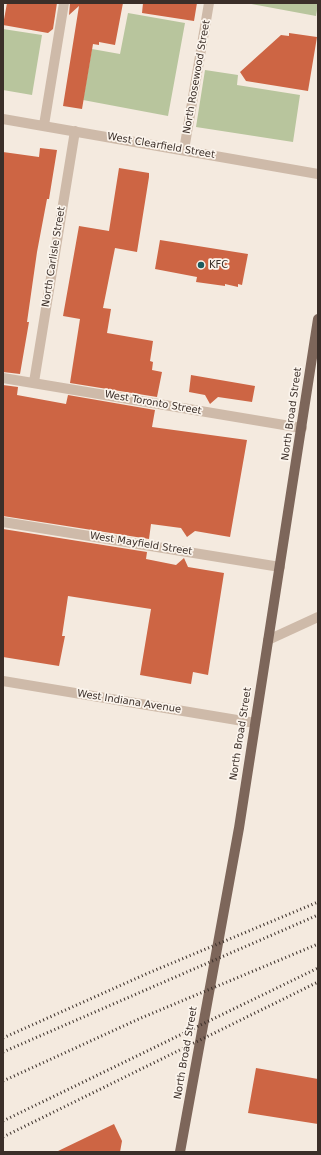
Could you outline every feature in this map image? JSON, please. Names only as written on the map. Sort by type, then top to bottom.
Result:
[{"type":"main road","name":"North Broad Street","points":[[180,1152],[235,851],[302,428],[316,350],[318,319]]},
{"type":"street","points":[[44,125],[64,3]]},
{"type":"street","name":"North Rosewood Street","points":[[184,150],[209,3]]},
{"type":"street","name":"West Clearfield Street","points":[[3,119],[318,174]]},
{"type":"street","name":"North Carlisle Street","points":[[34,382],[75,131]]},
{"type":"street","name":"West Toronto Street","points":[[3,378],[302,428]]},
{"type":"street","name":"West Mayfield Street","points":[[3,522],[280,567]]},
{"type":"street","points":[[268,640],[318,617]]},
{"type":"street","name":"West Indiana Avenue","points":[[3,681],[255,723]]},
{"type":"green space","points":[[246,3],[318,3],[318,4],[316,16]]},
{"type":"green space","points":[[128,13],[185,23],[168,116],[83,100],[92,49],[120,54]]},
{"type":"green space","points":[[3,29],[42,35],[32,95],[3,90]]},
{"type":"green space","points":[[205,70],[238,75],[237,85],[300,95],[293,142],[196,127]]},
{"type":"building","points":[[7,3],[57,3],[53,29],[48,33],[3,25]]},
{"type":"building","points":[[70,3],[123,3],[115,45],[99,42],[99,45],[93,44],[82,109],[63,106],[79,6],[69,15]]},
{"type":"building","points":[[143,3],[197,3],[194,21],[142,13]]},
{"type":"building","points":[[289,33],[317,37],[308,91],[246,81],[240,72],[281,35],[289,36]]},
{"type":"building","points":[[40,148],[57,150],[49,199],[47,199],[37,252],[27,322],[29,322],[20,374],[3,372],[3,152],[39,157]]},
{"type":"building","points":[[119,168],[149,173],[149,177],[137,252],[115,248],[103,308],[111,309],[107,333],[153,341],[150,361],[153,362],[152,370],[162,372],[157,397],[70,383],[80,319],[63,316],[79,226],[109,231]]},
{"type":"building","name":"KFC","points":[[160,240],[248,254],[242,285],[238,284],[238,287],[225,284],[225,286],[196,282],[197,277],[155,269]]},
{"type":"building","points":[[191,375],[255,386],[252,402],[218,397],[210,404],[205,395],[189,392]]},
{"type":"building","points":[[3,385],[18,387],[17,395],[66,404],[68,395],[155,410],[152,427],[247,440],[230,537],[195,531],[187,537],[181,528],[151,524],[149,539],[3,516]]},
{"type":"building","points":[[3,529],[147,552],[146,559],[176,565],[184,558],[188,567],[224,573],[208,675],[193,672],[191,684],[140,675],[151,609],[68,596],[62,636],[65,636],[59,666],[3,657]]},
{"type":"building","points":[[256,1068],[318,1079],[318,1124],[248,1113]]},
{"type":"building","points":[[114,1124],[122,1141],[120,1152],[56,1152]]},
{"type":"railway","points":[[3,1038],[146,974],[318,902]]},
{"type":"railway","points":[[3,1052],[318,915]]},
{"type":"railway","points":[[3,1081],[141,1018],[318,944]]},
{"type":"railway","points":[[3,1121],[318,968]]},
{"type":"railway","points":[[3,1137],[318,982]]},
{"type":"place","name":"KFC","points":[[201,265]]}]
